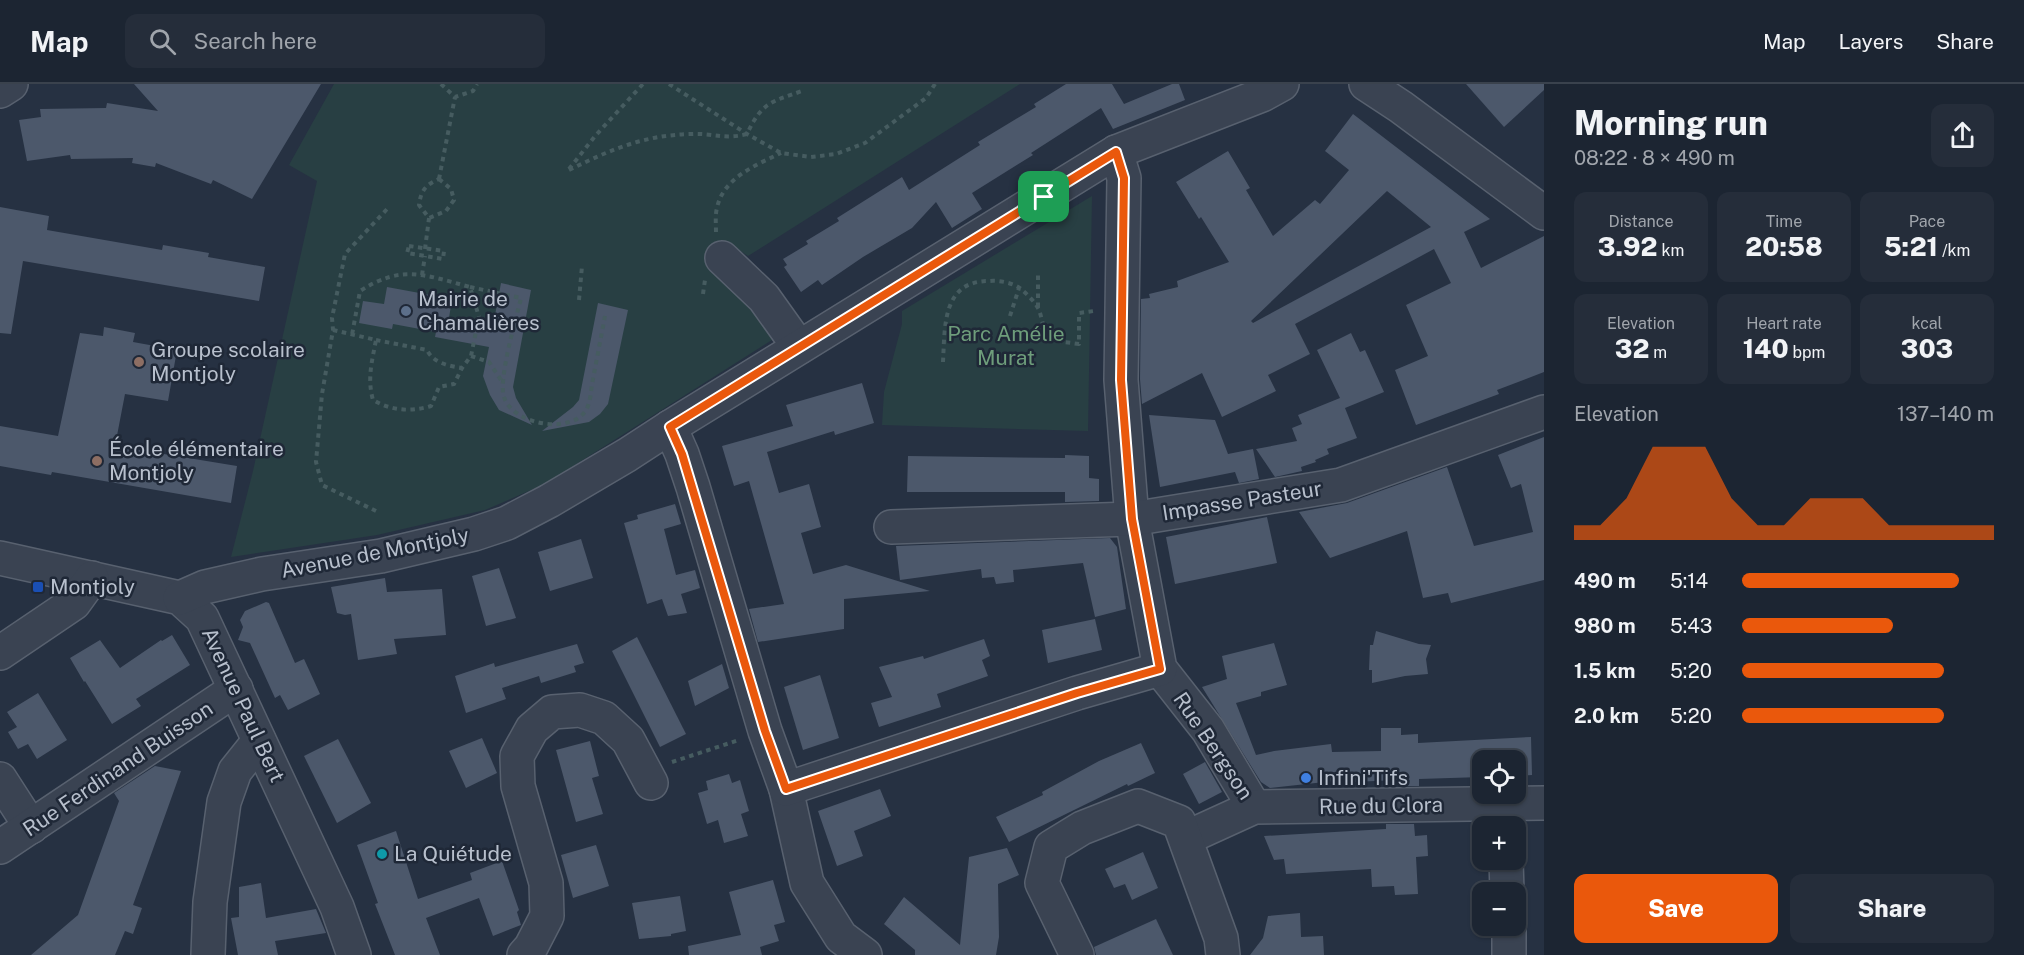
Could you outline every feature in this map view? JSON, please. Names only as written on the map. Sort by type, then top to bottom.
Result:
[{"type":"street","points":[[0,91],[11,84]]},
{"type":"street","name":"Avenue de Montjoly","points":[[180,598],[205,587],[262,574],[381,556],[474,534],[507,523],[627,455],[1116,152],[1262,95],[1282,84]]},
{"type":"street","points":[[1366,84],[1401,106],[1544,213]]},
{"type":"street","name":"Rue Bergson","points":[[1116,152],[1124,178],[1121,380],[1132,519],[1160,669],[1208,730],[1254,807]]},
{"type":"street","points":[[719,247],[764,298],[799,347]]},
{"type":"street","name":"Impasse Pasteur","points":[[891,527],[1132,519],[1341,485],[1544,412]]},
{"type":"street","points":[[670,427],[693,487],[765,731],[786,789],[807,883],[841,937],[865,955]]},
{"type":"street","name":"Avenue Paul Bert","points":[[0,558],[180,598],[202,618],[337,907],[354,955]]},
{"type":"street","points":[[0,653],[74,603],[92,578]]},
{"type":"street","points":[[786,789],[1077,693],[1160,669]]},
{"type":"street","name":"Rue Ferdinand Buisson","points":[[0,847],[236,690]]},
{"type":"street","points":[[524,955],[531,947],[547,916],[546,883],[518,786],[517,756],[531,729],[552,712],[580,710],[604,718],[628,740],[649,776]]},
{"type":"street","points":[[208,955],[210,902],[224,802],[235,771],[264,753]]},
{"type":"street","points":[[0,778],[31,828]]},
{"type":"street","name":"Rue du Clora","points":[[1254,807],[1505,816],[1544,803]]},
{"type":"street","points":[[1077,955],[1042,883],[1051,847],[1082,828],[1138,806],[1179,822],[1221,938],[1223,955]]},
{"type":"street","points":[[1186,838],[1254,807]]},
{"type":"street","points":[[1509,936],[1509,955]]},
{"type":"path","points":[[441,84],[455,97]]},
{"type":"path","points":[[455,97],[473,91],[477,84]]},
{"type":"path","points":[[643,84],[596,135],[569,170],[616,147],[655,136],[695,134],[732,138],[747,134]]},
{"type":"path","points":[[669,84],[747,134],[782,153],[811,157],[836,154],[865,143],[926,98],[934,84]]},
{"type":"path","points":[[747,134],[753,120],[767,103],[802,91]]},
{"type":"path","points":[[439,179],[455,97]]},
{"type":"path","points":[[719,247],[717,208],[723,190],[754,166],[782,153]]},
{"type":"path","points":[[429,218],[446,211],[454,200],[451,189],[439,179]]},
{"type":"path","points":[[425,249],[429,218],[419,205],[420,194],[427,184],[439,179]]},
{"type":"path","points":[[376,511],[322,485],[316,462],[322,394],[333,330],[332,318],[345,254],[388,208]]},
{"type":"path","points":[[409,246],[425,249],[444,251],[443,260],[407,253],[409,246]]},
{"type":"path","points":[[422,275],[425,256]]},
{"type":"path","points":[[579,300],[582,266]]},
{"type":"path","points":[[352,335],[360,291],[387,277],[405,273],[521,298],[503,383],[504,398],[525,420],[550,425],[574,420],[587,409],[605,316]]},
{"type":"path","points":[[1038,274],[1038,308],[1045,333],[1050,340],[1079,344],[1079,313],[1121,304]]},
{"type":"path","points":[[943,362],[946,321],[957,291],[978,281],[997,280],[1019,287],[1038,308]]},
{"type":"path","points":[[376,340],[369,372],[373,400],[400,410],[416,411],[431,406],[439,387],[454,384],[471,356],[479,317],[470,287]]},
{"type":"path","points":[[1010,316],[1019,287]]},
{"type":"path","points":[[333,330],[427,350],[429,356],[438,362],[462,368]]},
{"type":"path","points":[[471,356],[489,362],[503,383]]},
{"type":"path","points":[[649,776],[765,731]]},
{"type":"green space","points":[[334,84],[1020,84],[748,256],[730,244],[715,270],[759,315],[772,340],[545,484],[485,510],[377,535],[231,557],[253,471],[317,181],[289,165]]},
{"type":"green space","name":"Parc Amélie Murat","points":[[1092,196],[1088,431],[882,425],[884,392],[902,324],[902,311]]},
{"type":"building","points":[[134,84],[321,84],[252,199],[213,180],[211,184],[156,163],[155,167],[132,163],[133,158],[71,159],[70,155],[27,161],[19,120],[41,117],[40,109],[106,108],[107,103],[158,111]]},
{"type":"building","points":[[1066,84],[1112,84],[1124,104],[1172,84],[1179,84],[1185,100],[1113,129],[1101,108],[1031,153],[1033,155],[972,193],[982,209],[952,228],[936,202],[912,228],[822,285],[818,280],[801,292],[784,267],[787,265],[783,259],[808,244],[806,241],[839,221],[837,218],[902,177],[909,190],[980,145],[978,142],[1036,107],[1034,104]]},
{"type":"building","points":[[1466,84],[1544,84],[1544,90],[1504,127]]},
{"type":"building","points":[[1353,114],[1490,219],[1464,232],[1481,268],[1544,236],[1544,372],[1497,390],[1499,394],[1416,425],[1395,370],[1428,356],[1406,305],[1451,283],[1434,249],[1295,324],[1310,354],[1268,375],[1276,391],[1222,417],[1202,373],[1142,404],[1141,299],[1150,298],[1149,294],[1178,287],[1177,281],[1229,262],[1176,182],[1228,151],[1250,188],[1246,190],[1273,236],[1315,200],[1320,204],[1349,170],[1325,151]],"holes":[[[1387,191],[1431,227],[1253,323],[1251,321]]]},
{"type":"building","points":[[0,207],[49,216],[47,230],[162,250],[163,245],[209,253],[208,257],[265,267],[259,301],[23,261],[11,334],[0,333]]},
{"type":"building","points":[[501,283],[531,290],[513,387],[516,398],[532,425],[499,410],[490,395],[483,376],[489,347],[435,337],[436,332],[393,324],[392,329],[359,323],[363,301],[384,304],[387,287],[452,299],[449,318],[493,326]]},
{"type":"building","name":"Mairie de Chamalières","points":[[598,303],[628,310],[608,404],[589,422],[542,431],[579,400]]},
{"type":"building","points":[[104,327],[135,333],[133,342],[177,350],[168,401],[125,394],[115,446],[237,466],[231,503],[52,472],[51,475],[0,466],[0,426],[58,436],[80,333],[103,336]]},
{"type":"building","points":[[1351,333],[1360,352],[1365,350],[1384,392],[1345,408],[1357,438],[1327,449],[1329,454],[1301,467],[1302,471],[1275,477],[1256,449],[1297,441],[1292,428],[1302,424],[1298,415],[1340,398],[1317,350]]},
{"type":"building","points":[[862,383],[874,423],[835,435],[834,431],[767,452],[779,493],[809,484],[821,527],[801,533],[813,574],[846,565],[930,591],[844,599],[844,629],[758,642],[749,609],[784,604],[749,481],[734,486],[722,446],[793,426],[786,405]]},
{"type":"building","points":[[1149,415],[1215,420],[1228,454],[1253,449],[1259,479],[1239,483],[1235,472],[1160,487]]},
{"type":"building","points":[[1544,437],[1544,580],[1451,603],[1448,593],[1423,598],[1407,531],[1330,558],[1299,512],[1347,503],[1447,467],[1474,546],[1533,532],[1521,484],[1511,488],[1498,455]]},
{"type":"building","points":[[1065,455],[1089,456],[1089,478],[1099,479],[1099,501],[1065,502],[1065,492],[907,492],[908,456],[1065,458]]},
{"type":"building","points":[[675,504],[681,524],[664,529],[676,575],[695,570],[700,588],[681,594],[687,613],[668,616],[662,599],[647,604],[624,523],[638,519],[637,515]]},
{"type":"building","points":[[1267,517],[1277,563],[1175,584],[1166,537]]},
{"type":"building","points":[[1110,538],[1117,547],[1126,609],[1095,617],[1083,563],[1013,570],[1014,582],[996,584],[994,577],[982,578],[981,569],[900,580],[896,546]]},
{"type":"building","points":[[581,539],[593,578],[550,591],[538,552]]},
{"type":"building","points":[[499,568],[516,618],[486,626],[472,576]]},
{"type":"building","points":[[385,578],[387,592],[442,589],[446,635],[394,639],[397,654],[358,660],[351,614],[337,613],[331,587]]},
{"type":"building","points":[[266,602],[269,603],[295,663],[304,659],[320,694],[288,710],[280,695],[275,698],[250,643],[238,640],[243,627],[240,620],[245,611]]},
{"type":"building","points":[[1095,619],[1102,650],[1048,663],[1042,630]]},
{"type":"building","points":[[1376,631],[1419,644],[1431,645],[1426,659],[1428,674],[1372,683],[1372,670],[1369,670],[1370,645],[1373,645]]},
{"type":"building","points":[[172,635],[190,665],[136,699],[141,706],[112,724],[70,658],[100,640],[120,668]]},
{"type":"building","points":[[637,637],[686,734],[660,747],[612,651]]},
{"type":"building","points":[[984,639],[990,656],[982,660],[988,676],[937,694],[941,707],[879,727],[871,703],[892,697],[879,667],[923,656],[924,659]]},
{"type":"building","points":[[1274,643],[1287,685],[1261,692],[1261,696],[1236,703],[1256,755],[1331,744],[1332,752],[1381,751],[1381,728],[1401,728],[1401,735],[1418,734],[1418,743],[1531,737],[1532,775],[1526,775],[1526,750],[1472,750],[1472,777],[1419,779],[1419,786],[1399,786],[1398,780],[1352,782],[1352,779],[1270,788],[1261,782],[1202,687],[1227,679],[1222,656]]},
{"type":"building","points":[[577,644],[584,663],[574,666],[576,672],[541,683],[539,676],[502,688],[506,699],[466,713],[455,676],[494,663],[495,667]]},
{"type":"building","points":[[722,664],[729,688],[695,706],[688,681]]},
{"type":"building","points":[[820,675],[839,738],[803,750],[784,687]]},
{"type":"building","points":[[38,693],[67,740],[37,759],[28,744],[18,749],[8,732],[17,727],[7,712]]},
{"type":"building","points":[[482,738],[497,773],[466,788],[449,751]]},
{"type":"building","points":[[338,739],[371,803],[337,823],[304,756]]},
{"type":"building","points":[[590,741],[599,776],[592,778],[603,814],[576,822],[556,750]]},
{"type":"building","points":[[1141,743],[1155,773],[1128,786],[1127,784],[1009,842],[996,817],[1043,795],[1042,792],[1099,761]]},
{"type":"building","points":[[1205,762],[1222,792],[1199,804],[1183,774]]},
{"type":"building","points":[[155,766],[181,771],[133,905],[142,908],[133,934],[125,931],[115,955],[31,955],[78,915],[119,801],[114,793]]},
{"type":"building","points":[[729,774],[732,783],[740,780],[749,811],[741,814],[748,836],[724,843],[718,820],[707,824],[698,793],[708,790],[706,781]]},
{"type":"building","points":[[880,789],[891,816],[854,831],[863,856],[837,866],[818,811]]},
{"type":"building","points":[[1386,824],[1414,824],[1415,836],[1427,835],[1428,856],[1416,857],[1418,894],[1395,895],[1394,886],[1372,887],[1371,869],[1286,874],[1284,859],[1274,860],[1264,836],[1386,829]]},
{"type":"building","points":[[396,831],[418,899],[472,880],[470,873],[502,861],[519,910],[517,912],[521,925],[493,936],[479,898],[426,918],[440,955],[395,955],[375,904],[378,903],[357,845]]},
{"type":"building","points":[[596,845],[609,886],[573,898],[561,855]]},
{"type":"building","points":[[1007,848],[1019,875],[998,884],[999,937],[996,955],[915,955],[915,950],[884,924],[904,897],[960,945],[969,857]]},
{"type":"building","points":[[1143,852],[1158,888],[1132,900],[1125,884],[1114,888],[1105,869]]},
{"type":"building","points":[[773,880],[785,922],[774,925],[779,941],[760,947],[762,955],[689,955],[688,946],[741,935],[729,892]]},
{"type":"building","points":[[261,883],[266,918],[316,909],[326,933],[275,941],[278,955],[238,955],[231,918],[239,917],[239,887]]},
{"type":"building","points":[[680,896],[686,931],[671,934],[671,936],[639,939],[632,903]]},
{"type":"building","points":[[1300,913],[1301,937],[1323,936],[1324,955],[1250,955],[1263,938],[1268,916]]},
{"type":"building","points":[[1156,919],[1173,955],[1096,955],[1094,947]]},
{"type":"place","name":"Mairie de Chamalières","points":[[406,311]]},
{"type":"place","name":"Groupe scolaire Montjoly","points":[[139,362]]},
{"type":"place","name":"École élémentaire Montjoly","points":[[97,461]]},
{"type":"place","name":"Montjoly","points":[[38,587]]},
{"type":"place","name":"Infini'Tifs","points":[[1306,778]]},
{"type":"place","name":"La Quiétude","points":[[382,854]]},
{"type":"route","points":[[1116,152],[1124,178],[1121,380],[1132,519],[1160,669],[1077,693],[786,789],[765,731],[693,487],[670,427],[1044,197],[1116,152]]}]
